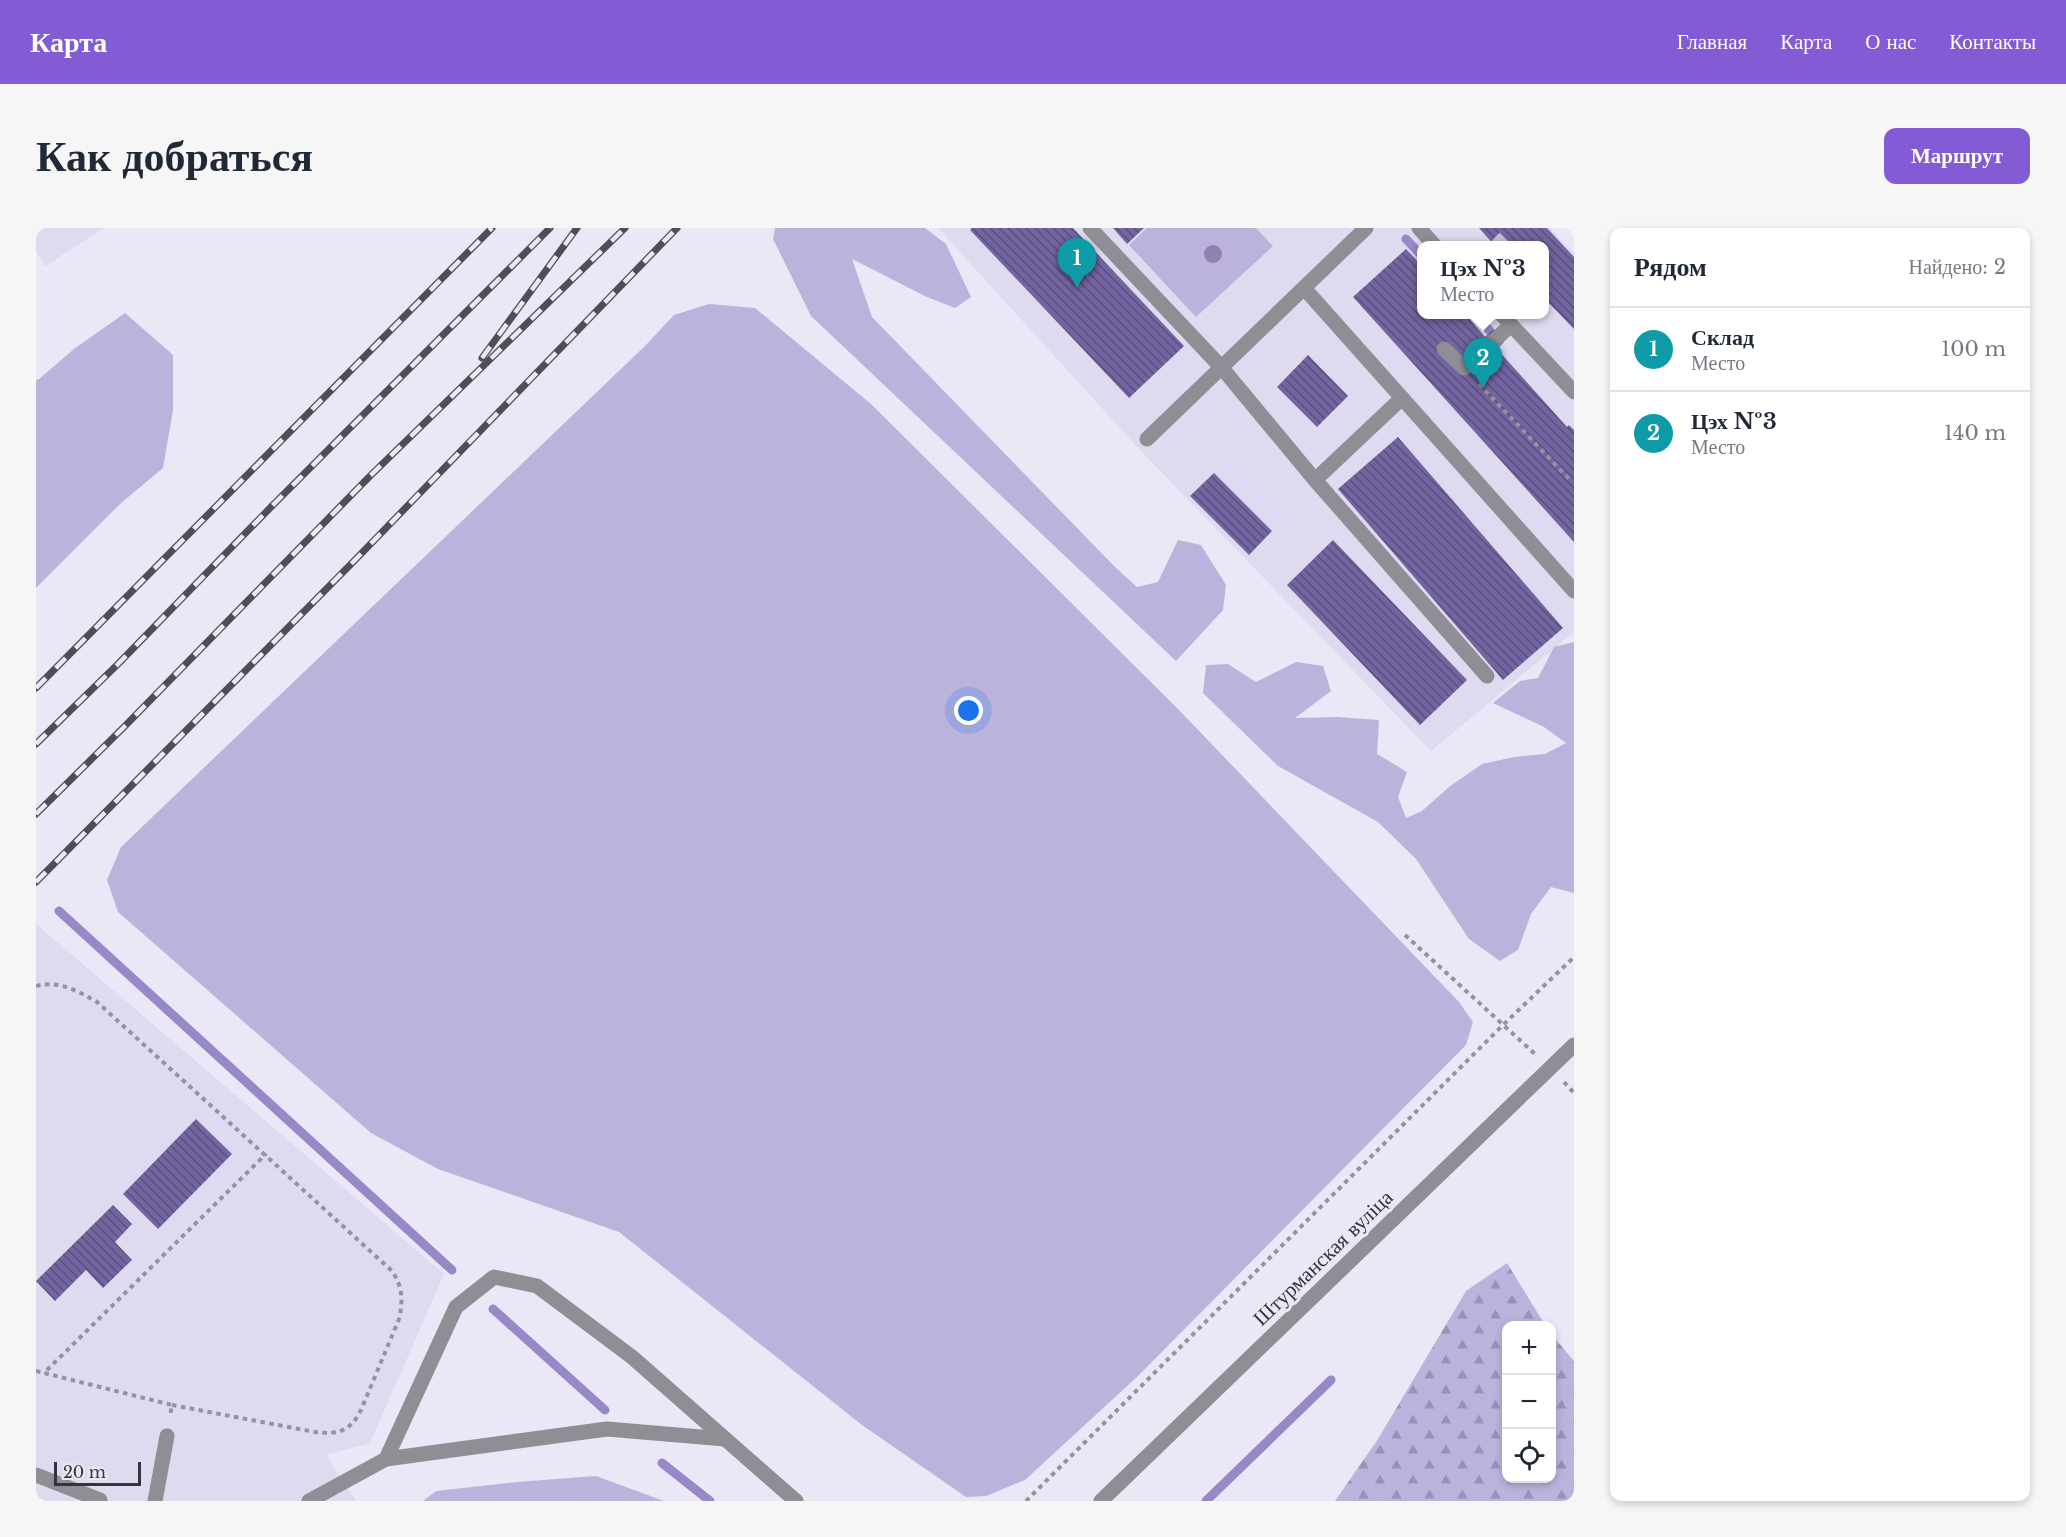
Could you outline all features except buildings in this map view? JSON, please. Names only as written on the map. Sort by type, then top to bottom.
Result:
[{"type":"street","points":[[1090,228],[1222,368],[1315,480],[1487,676]]},
{"type":"street","points":[[1147,439],[1366,228]]},
{"type":"street","points":[[1419,228],[1431,241]]},
{"type":"street","points":[[1304,288],[1574,591]]},
{"type":"street","points":[[1444,349],[1464,368],[1506,320],[1574,392]]},
{"type":"street","points":[[1315,480],[1402,398]]},
{"type":"street","name":"Штурманская вуліца","points":[[1101,1501],[1574,1045]]},
{"type":"street","points":[[386,1458],[456,1307],[494,1277],[537,1286],[632,1357],[796,1501]]},
{"type":"street","points":[[309,1501],[386,1458],[607,1429],[725,1438]]},
{"type":"street","points":[[155,1501],[167,1436]]},
{"type":"street","points":[[36,1475],[103,1501]]},
{"type":"path","points":[[1464,368],[1570,480]]},
{"type":"path","points":[[1405,935],[1551,1068]]},
{"type":"path","points":[[1026,1501],[1574,957]]},
{"type":"path","points":[[36,986],[59,985],[77,991],[97,1002],[392,1271],[402,1292],[399,1319],[361,1410],[354,1422],[339,1432],[315,1432],[172,1404],[36,1371]]},
{"type":"path","points":[[44,1373],[265,1155]]},
{"type":"path","points":[[167,1436],[172,1404]]},
{"type":"shaded area","points":[[36,228],[104,228],[45,266],[36,252]]},
{"type":"shaded area","points":[[938,228],[1550,228],[1574,253],[1574,632],[1431,751],[1139,449]]},
{"type":"shaded area","points":[[36,924],[444,1274],[370,1443],[326,1455],[356,1501],[36,1501]]},
{"type":"green space","points":[[775,228],[925,228],[946,244],[971,297],[955,308],[927,297],[852,259],[872,317],[1137,587],[1158,582],[1178,540],[1201,545],[1226,585],[1223,610],[1176,661],[811,316],[773,239]]},
{"type":"green space","points":[[1147,228],[1256,228],[1273,246],[1196,317],[1129,245]]},
{"type":"green space","points":[[709,304],[755,308],[871,404],[1178,709],[1459,1002],[1473,1022],[1466,1045],[1138,1376],[1025,1480],[986,1496],[966,1497],[862,1425],[619,1232],[438,1169],[371,1133],[118,912],[107,880],[121,847],[645,346],[674,315]]},
{"type":"green space","points":[[125,313],[173,355],[173,410],[163,468],[121,503],[36,588],[36,380],[74,349]]},
{"type":"green space","points":[[1574,642],[1574,893],[1551,887],[1531,914],[1518,950],[1500,961],[1469,939],[1416,859],[1378,822],[1278,766],[1203,693],[1206,665],[1228,664],[1256,682],[1296,662],[1323,666],[1331,691],[1295,718],[1337,717],[1379,720],[1377,754],[1407,772],[1398,797],[1406,818],[1422,811],[1449,787],[1482,764],[1514,757],[1545,754],[1566,743],[1544,727],[1493,703],[1520,681],[1538,678],[1554,647]]},
{"type":"green space","points":[[1507,1263],[1543,1321],[1502,1321],[1502,1483],[1556,1483],[1556,1340],[1574,1361],[1574,1501],[1335,1501],[1378,1439],[1466,1291]]},
{"type":"green space","points":[[596,1476],[664,1501],[423,1501],[436,1491]]},
{"type":"waterway","points":[[1406,239],[1417,251]]},
{"type":"waterway","points":[[1479,319],[1490,331]]},
{"type":"waterway","points":[[59,911],[452,1270]]},
{"type":"waterway","points":[[493,1309],[605,1410]]},
{"type":"waterway","points":[[1206,1501],[1331,1380]]},
{"type":"waterway","points":[[662,1463],[710,1501]]},
{"type":"tunnel","points":[[1502,241],[1505,238]]},
{"type":"railway","points":[[36,688],[492,228]]},
{"type":"railway","points":[[36,744],[550,228]]},
{"type":"railway","points":[[482,358],[577,228]]},
{"type":"railway","points":[[36,814],[370,476],[625,228]]},
{"type":"railway","points":[[36,882],[355,560],[677,228]]},
{"type":"place","name":"Склад","points":[[1077,288]]},
{"type":"place","name":"Цэх №3","points":[[1483,388]]}]
